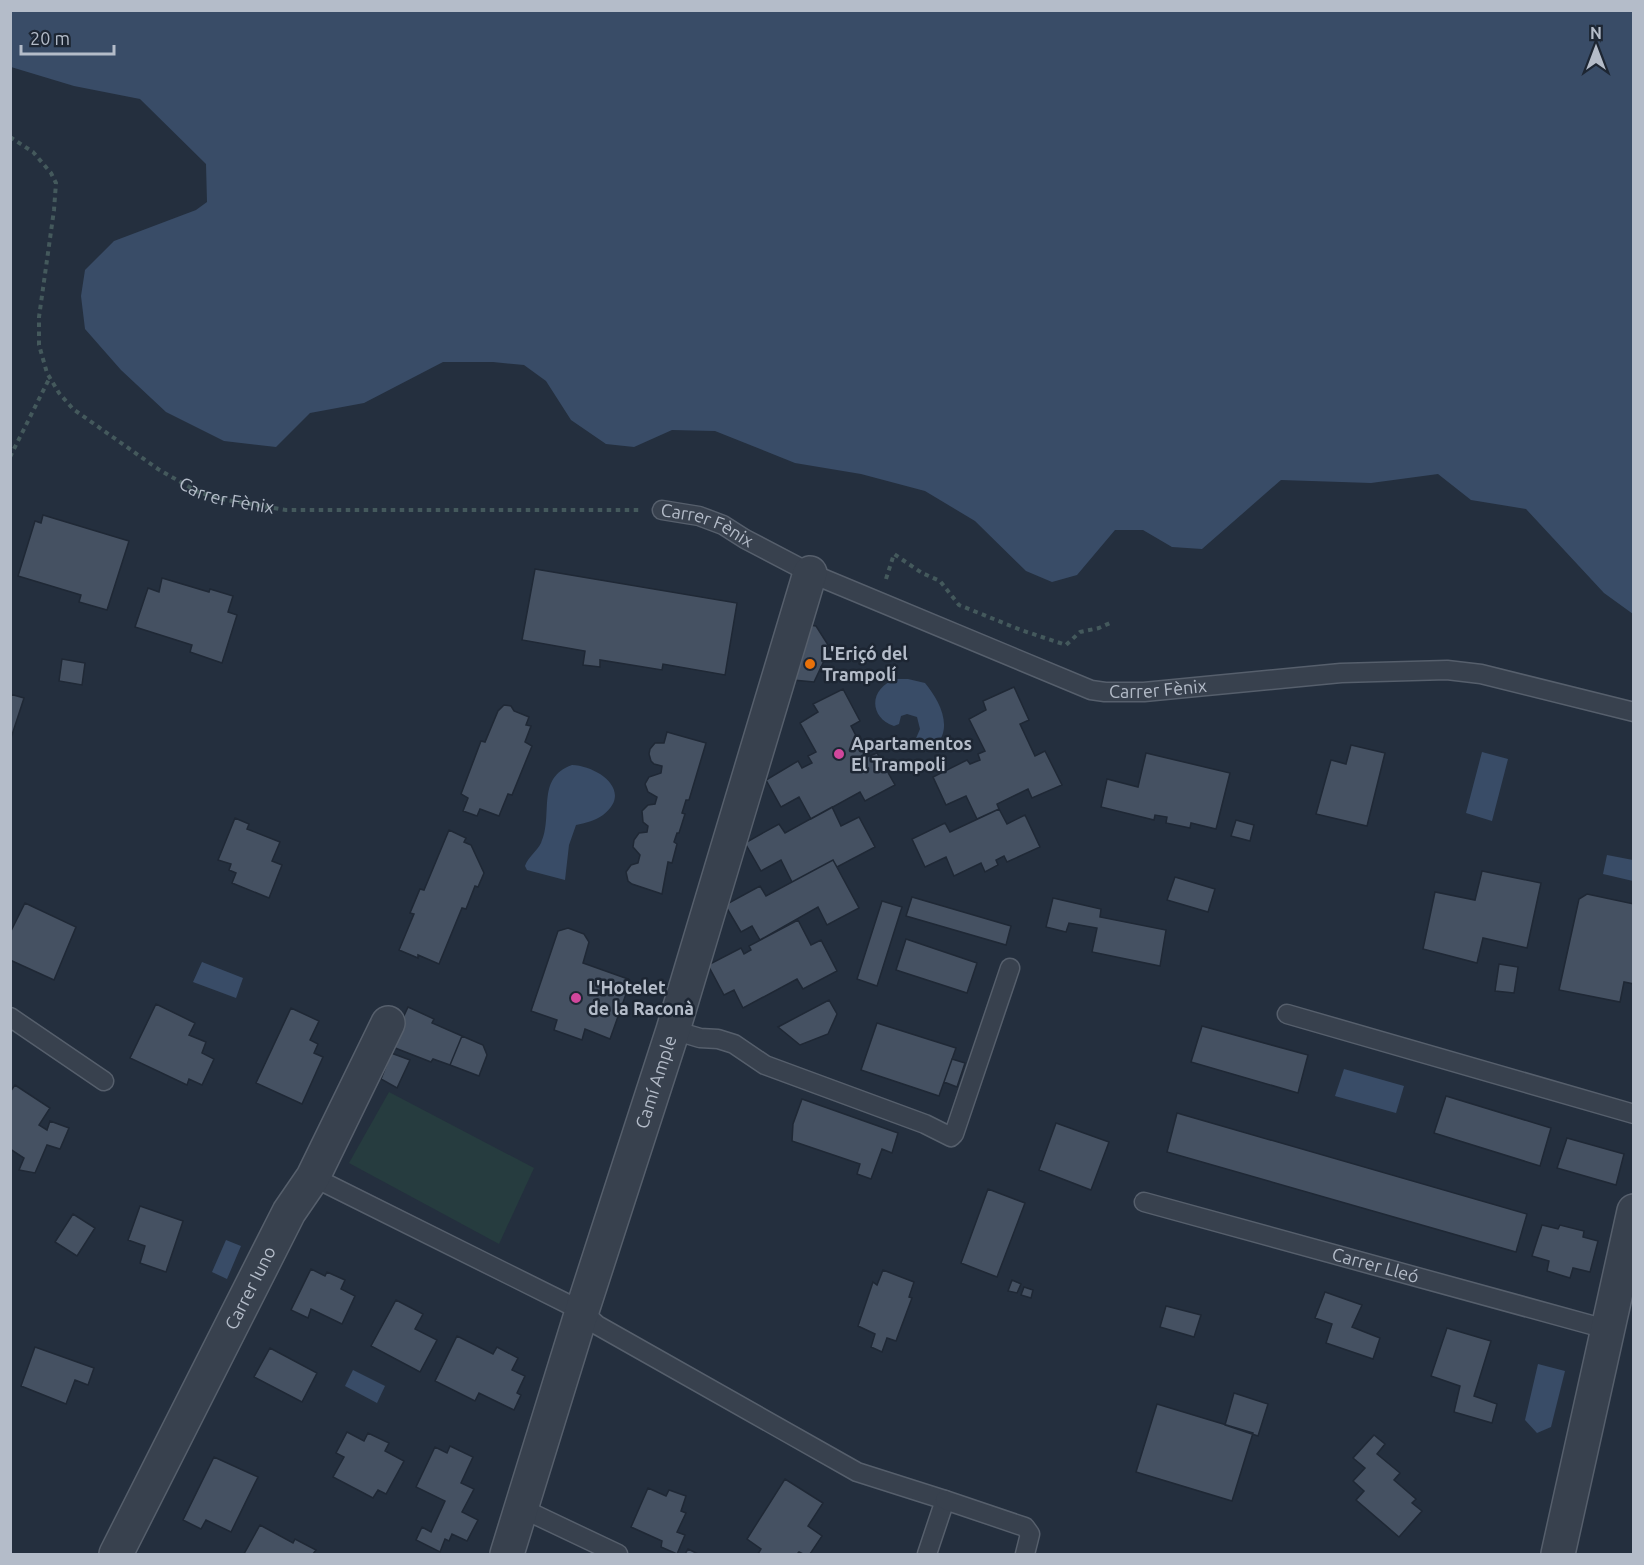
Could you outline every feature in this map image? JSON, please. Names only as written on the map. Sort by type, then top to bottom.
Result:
[{"type":"street","name":"Camí Ample","points":[[507,1554],[672,1030],[810,573]]},
{"type":"street","name":"Carrer Iuno","points":[[116,1554],[289,1212],[313,1177],[388,1023]]},
{"type":"street","points":[[1558,1554],[1606,1329],[1634,1211]]},
{"type":"lane","name":"Carrer Fènix","points":[[662,510],[699,516],[723,525],[810,573],[1075,684],[1105,692],[1143,692],[1341,673],[1447,670],[1481,674],[1634,712]]},
{"type":"lane","points":[[672,1030],[734,1044],[765,1065],[925,1124],[951,1137],[954,1134],[1010,968]]},
{"type":"lane","points":[[1287,1014],[1634,1114]]},
{"type":"lane","points":[[10,1017],[104,1081]]},
{"type":"lane","points":[[313,1177],[582,1311],[597,1325],[857,1472],[1025,1527],[1030,1534],[1025,1554]]},
{"type":"lane","name":"Carrer Lleó","points":[[1144,1202],[1606,1329]]},
{"type":"lane","points":[[927,1554],[945,1500]]},
{"type":"lane","points":[[521,1508],[618,1554]]},
{"type":"path","name":"Carrer Fènix","points":[[10,137],[33,152],[51,172],[56,183],[39,317],[39,345],[50,376],[59,393],[73,409],[158,470],[198,492],[221,499],[286,510],[662,510]]},
{"type":"path","points":[[10,457],[50,376]]},
{"type":"path","points":[[885,581],[894,554],[922,573],[940,581],[959,604],[1020,630],[1066,645],[1080,632],[1110,623]]},
{"type":"green space","points":[[389,1092],[534,1168],[499,1244],[349,1163]]},
{"type":"water","points":[[10,11],[1633,11],[1633,614],[1604,593],[1526,509],[1471,500],[1438,474],[1371,483],[1281,480],[1202,549],[1172,547],[1143,530],[1115,530],[1077,575],[1052,582],[1026,571],[975,521],[925,491],[861,474],[795,463],[715,431],[672,430],[634,447],[606,444],[571,420],[546,381],[524,365],[493,362],[443,362],[364,403],[310,413],[276,447],[224,441],[166,412],[121,370],[85,329],[81,296],[85,270],[114,241],[196,210],[207,202],[206,164],[140,99],[74,86],[11,67]]},
{"type":"water","points":[[897,679],[925,683],[939,705],[944,730],[936,745],[930,749],[919,751],[914,743],[920,729],[917,717],[907,714],[901,716],[899,724],[894,726],[886,722],[876,709],[875,702],[881,688]]},
{"type":"water","points":[[1482,752],[1508,759],[1492,821],[1466,813]]},
{"type":"water","points":[[572,765],[582,766],[601,775],[609,781],[614,789],[615,797],[612,806],[603,815],[576,825],[569,845],[565,880],[527,870],[525,866],[541,843],[545,832],[549,788],[553,779]]},
{"type":"water","points":[[1607,855],[1633,860],[1633,881],[1603,874]]},
{"type":"water","points":[[202,962],[243,978],[236,998],[193,982]]},
{"type":"water","points":[[1344,1069],[1404,1086],[1396,1113],[1335,1096]]},
{"type":"water","points":[[226,1240],[241,1246],[227,1279],[212,1272]]},
{"type":"water","points":[[1538,1364],[1565,1371],[1551,1427],[1537,1433],[1525,1420]]},
{"type":"water","points":[[353,1370],[385,1386],[377,1403],[345,1386]]},
{"type":"building","points":[[43,515],[129,541],[107,610],[79,602],[81,595],[18,576],[35,521],[41,523]]},
{"type":"building","points":[[535,569],[737,603],[725,675],[663,664],[662,670],[600,660],[600,667],[583,665],[585,651],[522,640]]},
{"type":"building","points":[[162,578],[209,592],[210,589],[233,596],[228,612],[237,615],[222,663],[190,652],[192,645],[135,627],[148,588],[159,592]]},
{"type":"building","name":"L'Eriçó del Trampolí","points":[[809,625],[816,626],[830,648],[814,682],[793,680]]},
{"type":"building","points":[[62,659],[85,663],[82,685],[59,681]]},
{"type":"building","points":[[1014,687],[1029,720],[1020,724],[1035,756],[1045,751],[1062,785],[1032,798],[1028,789],[997,804],[999,809],[977,819],[966,796],[946,805],[933,777],[967,760],[970,764],[980,760],[978,754],[985,751],[969,719],[986,710],[983,701]]},
{"type":"building","name":"Apartamentos El Trampoli","points":[[843,689],[860,721],[851,726],[867,757],[877,753],[895,785],[865,801],[860,792],[811,819],[799,797],[781,807],[766,780],[798,761],[802,768],[812,763],[808,756],[816,752],[800,723],[818,712],[813,704]]},
{"type":"building","points":[[10,694],[24,698],[10,741]]},
{"type":"building","points":[[504,705],[511,706],[514,711],[529,717],[526,725],[531,726],[525,742],[532,746],[512,795],[508,794],[499,816],[480,809],[477,816],[463,811],[468,798],[461,794],[481,741],[485,742],[498,711]]},
{"type":"building","points":[[667,732],[706,743],[689,800],[686,800],[682,813],[685,814],[674,842],[677,844],[672,863],[668,862],[662,894],[632,884],[628,881],[626,872],[631,865],[638,863],[640,855],[633,847],[634,840],[639,833],[647,832],[648,826],[643,822],[642,811],[648,805],[655,804],[657,797],[648,792],[645,784],[649,777],[661,773],[662,766],[651,761],[650,749],[655,743],[664,743]]},
{"type":"building","points":[[1351,745],[1385,753],[1367,826],[1316,814],[1331,760],[1346,764]]},
{"type":"building","points":[[1146,753],[1230,773],[1216,829],[1191,823],[1190,828],[1166,823],[1167,817],[1155,815],[1154,820],[1101,807],[1107,779],[1138,787]]},
{"type":"building","points":[[832,807],[841,826],[859,817],[875,847],[837,867],[833,860],[792,882],[781,860],[761,871],[745,843],[779,824],[785,833]]},
{"type":"building","points":[[999,809],[1007,824],[1025,815],[1040,847],[1007,862],[1004,856],[996,860],[998,865],[985,872],[981,863],[954,876],[946,857],[925,867],[912,839],[945,823],[950,832]]},
{"type":"building","points":[[235,818],[249,824],[247,829],[280,842],[272,861],[282,865],[269,898],[232,883],[236,873],[229,870],[231,864],[218,860]]},
{"type":"building","points":[[1236,820],[1254,825],[1250,841],[1231,836]]},
{"type":"building","points":[[449,830],[466,838],[464,842],[471,845],[484,873],[478,887],[475,886],[466,909],[462,908],[439,964],[399,950],[414,914],[410,913],[420,889],[424,890]]},
{"type":"building","points":[[833,860],[859,908],[827,925],[818,907],[760,940],[752,926],[741,932],[725,905],[760,886],[766,896]]},
{"type":"building","points":[[1482,871],[1541,883],[1527,948],[1483,938],[1477,963],[1423,949],[1435,892],[1475,900]]},
{"type":"building","points":[[1175,877],[1215,889],[1208,912],[1167,900]]},
{"type":"building","points":[[1587,894],[1634,904],[1634,984],[1624,982],[1620,1002],[1559,990],[1579,899]]},
{"type":"building","points":[[912,897],[1011,926],[1006,945],[906,916]]},
{"type":"building","points":[[1053,898],[1101,909],[1100,917],[1166,930],[1160,966],[1092,952],[1097,928],[1069,923],[1066,932],[1046,927]]},
{"type":"building","points":[[882,901],[902,907],[877,986],[857,979]]},
{"type":"building","points":[[25,903],[76,927],[54,980],[10,960],[10,933]]},
{"type":"building","points":[[798,920],[811,945],[821,940],[837,971],[803,989],[797,979],[743,1008],[734,990],[724,995],[708,965],[741,948],[744,954],[751,950],[749,946]]},
{"type":"building","points":[[568,928],[584,934],[589,942],[583,963],[628,979],[623,993],[626,994],[610,1039],[585,1029],[582,1040],[554,1030],[557,1020],[531,1011],[558,931]]},
{"type":"building","points":[[906,939],[977,963],[967,993],[896,970]]},
{"type":"building","points":[[1499,964],[1518,967],[1514,993],[1495,991]]},
{"type":"building","points":[[829,1000],[837,1014],[828,1034],[800,1045],[778,1027]]},
{"type":"building","points":[[156,1004],[195,1023],[189,1035],[206,1042],[202,1053],[214,1059],[202,1085],[189,1079],[187,1085],[130,1058]]},
{"type":"building","points":[[408,1007],[434,1019],[432,1023],[462,1036],[450,1065],[433,1059],[431,1062],[390,1046]]},
{"type":"building","points":[[291,1008],[319,1021],[310,1040],[318,1044],[314,1053],[323,1057],[302,1104],[256,1083]]},
{"type":"building","points":[[877,1023],[956,1048],[939,1096],[861,1070]]},
{"type":"building","points":[[1202,1026],[1308,1055],[1298,1093],[1191,1062]]},
{"type":"building","points":[[462,1036],[483,1045],[487,1055],[479,1076],[450,1065]]},
{"type":"building","points":[[391,1053],[410,1060],[397,1088],[381,1079]]},
{"type":"building","points":[[952,1059],[965,1063],[957,1087],[944,1082]]},
{"type":"building","points":[[15,1085],[50,1108],[39,1125],[47,1130],[50,1121],[69,1128],[60,1149],[47,1145],[35,1173],[19,1170],[24,1158],[10,1149],[10,1092]]},
{"type":"building","points":[[1446,1096],[1551,1128],[1540,1166],[1434,1133]]},
{"type":"building","points":[[802,1099],[898,1133],[892,1153],[882,1149],[871,1179],[857,1174],[860,1164],[792,1141],[793,1124]]},
{"type":"building","points":[[1177,1113],[1527,1214],[1516,1252],[1167,1152]]},
{"type":"building","points":[[1056,1123],[1109,1142],[1091,1190],[1039,1170]]},
{"type":"building","points":[[1567,1138],[1624,1154],[1616,1185],[1557,1168]]},
{"type":"building","points":[[988,1189],[1025,1203],[997,1277],[961,1263]]},
{"type":"building","points":[[140,1206],[183,1221],[166,1272],[140,1263],[145,1246],[128,1240]]},
{"type":"building","points":[[73,1214],[95,1228],[77,1256],[55,1242]]},
{"type":"building","points":[[1542,1225],[1558,1229],[1560,1225],[1584,1231],[1583,1237],[1598,1241],[1590,1272],[1573,1268],[1570,1278],[1547,1271],[1549,1261],[1532,1256]]},
{"type":"building","points":[[311,1269],[325,1276],[327,1272],[345,1280],[341,1289],[355,1296],[342,1324],[311,1309],[308,1318],[291,1310]]},
{"type":"building","points":[[883,1270],[914,1282],[909,1297],[912,1298],[896,1341],[887,1338],[882,1352],[871,1347],[875,1334],[858,1326],[873,1282],[877,1285]]},
{"type":"building","points":[[1012,1280],[1021,1284],[1017,1293],[1008,1291]]},
{"type":"building","points":[[1024,1287],[1033,1290],[1031,1298],[1021,1295]]},
{"type":"building","points":[[1325,1292],[1362,1305],[1352,1327],[1380,1338],[1373,1359],[1326,1343],[1332,1324],[1315,1318]]},
{"type":"building","points":[[396,1300],[423,1314],[415,1329],[437,1340],[420,1372],[371,1346]]},
{"type":"building","points":[[1166,1306],[1201,1315],[1194,1337],[1160,1327]]},
{"type":"building","points":[[1447,1328],[1491,1341],[1474,1396],[1497,1404],[1492,1423],[1454,1412],[1460,1386],[1431,1376]]},
{"type":"building","points":[[457,1336],[493,1354],[497,1347],[518,1358],[512,1370],[525,1376],[517,1393],[521,1395],[514,1410],[479,1393],[475,1401],[435,1381]]},
{"type":"building","points":[[35,1347],[94,1368],[88,1385],[75,1380],[66,1404],[21,1386]]},
{"type":"building","points":[[270,1348],[317,1373],[302,1402],[254,1377]]},
{"type":"building","points":[[1234,1393],[1268,1404],[1258,1436],[1225,1425]]},
{"type":"building","points":[[1157,1404],[1253,1433],[1232,1501],[1136,1472]]},
{"type":"building","points":[[347,1432],[364,1441],[368,1433],[389,1443],[385,1451],[404,1461],[386,1494],[378,1490],[373,1498],[333,1477],[344,1457],[336,1453]]},
{"type":"building","points":[[1374,1435],[1385,1444],[1377,1454],[1400,1473],[1394,1480],[1416,1499],[1412,1503],[1422,1511],[1399,1537],[1356,1500],[1364,1491],[1353,1481],[1365,1468],[1353,1458]]},
{"type":"building","points":[[450,1446],[473,1457],[461,1483],[474,1489],[462,1512],[478,1520],[467,1541],[452,1534],[449,1541],[445,1539],[440,1552],[416,1540],[422,1527],[431,1532],[445,1501],[416,1487],[435,1447],[447,1453]]},
{"type":"building","points":[[214,1457],[258,1477],[231,1532],[206,1520],[201,1529],[183,1520]]},
{"type":"building","points":[[785,1479],[823,1503],[808,1526],[822,1536],[810,1554],[799,1552],[797,1554],[758,1554],[761,1549],[747,1539]]},
{"type":"building","points":[[648,1488],[666,1496],[669,1490],[686,1496],[681,1511],[686,1513],[677,1532],[685,1535],[677,1554],[661,1547],[662,1541],[631,1527]]},
{"type":"building","points":[[260,1525],[293,1543],[295,1539],[316,1550],[313,1554],[244,1554]]},
{"type":"building","points":[[688,1549],[698,1554],[685,1554]]},
{"type":"place","name":"L'Eriçó del Trampolí","points":[[810,664]]},
{"type":"place","name":"Apartamentos El Trampoli","points":[[839,754]]},
{"type":"place","name":"L'Hotelet de la Raconà","points":[[576,998]]}]
